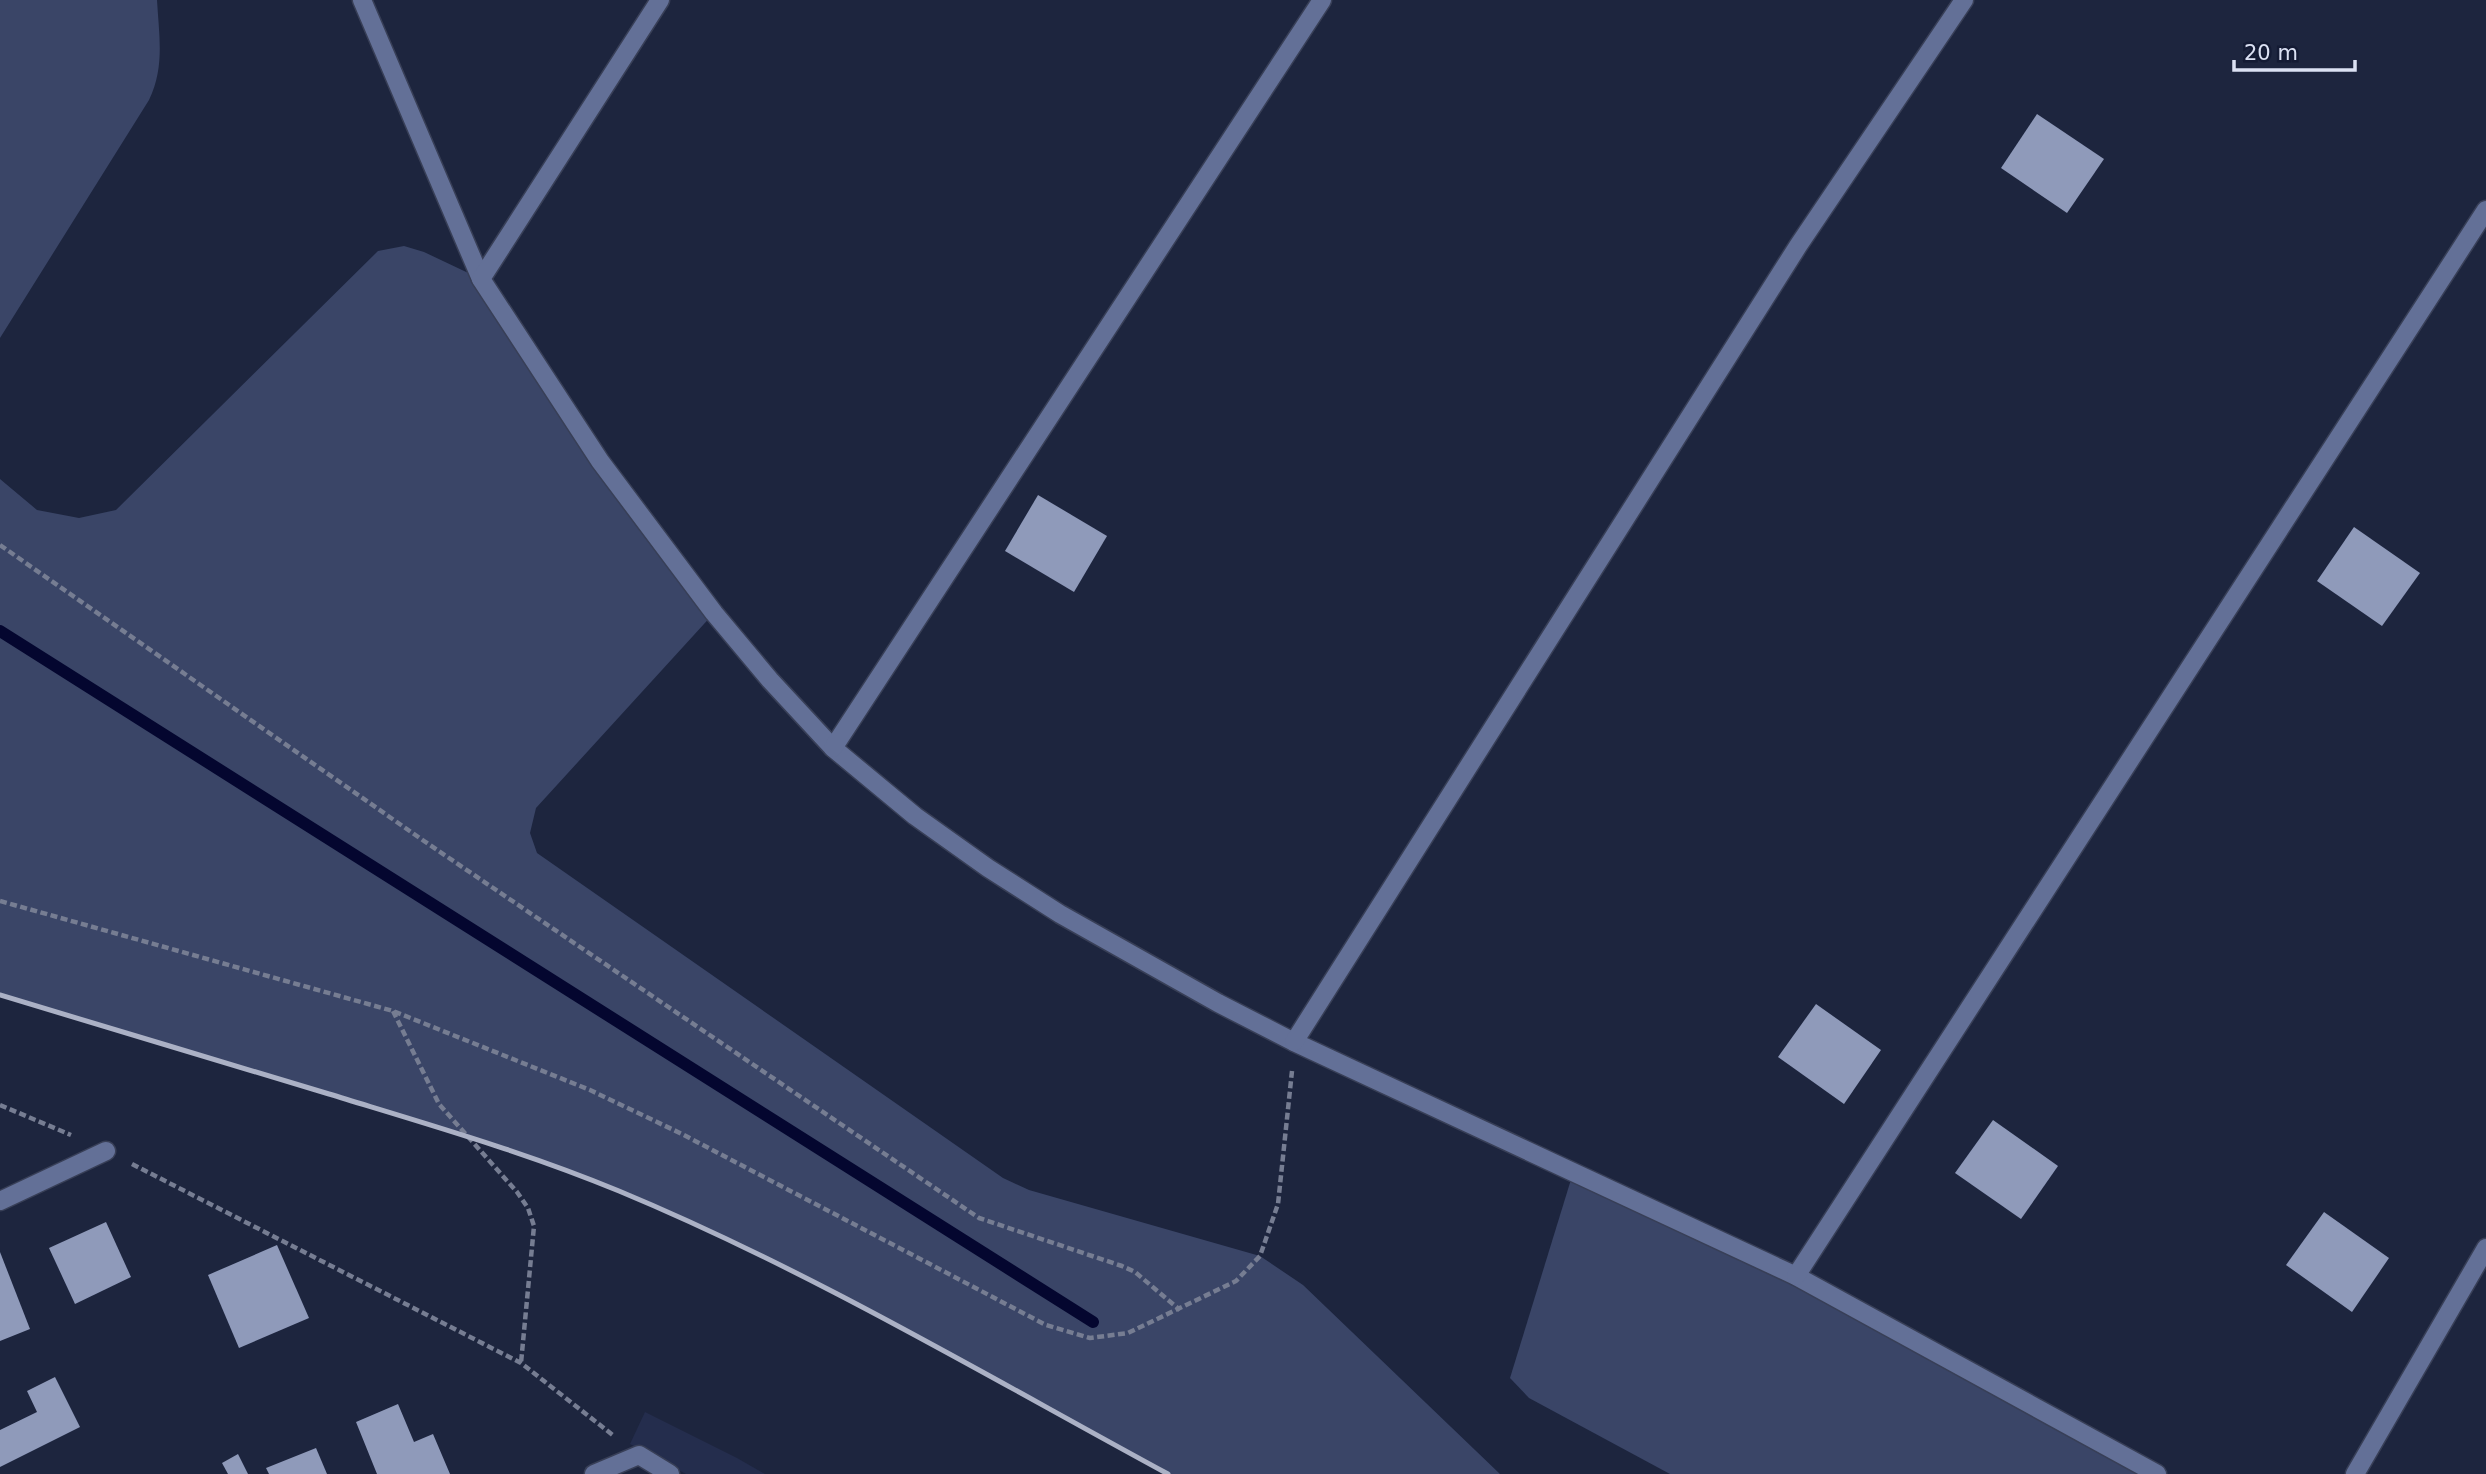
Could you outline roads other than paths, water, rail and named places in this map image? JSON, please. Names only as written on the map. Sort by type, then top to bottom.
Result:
[{"type":"street","points":[[362,0],[481,279],[600,461],[706,602],[770,680],[833,748],[915,816],[1060,915],[1218,1003],[1294,1042],[1796,1276],[2157,1474]]},
{"type":"street","points":[[481,279],[660,0]]},
{"type":"street","points":[[833,748],[1322,0]]},
{"type":"street","points":[[1294,1042],[1798,246],[1964,0]]},
{"type":"street","points":[[1796,1276],[2486,210]]},
{"type":"street","points":[[0,1201],[106,1151]]},
{"type":"street","points":[[2355,1474],[2486,1248]]},
{"type":"street","points":[[594,1474],[639,1455],[670,1474]]},
{"type":"waterway","points":[[0,631],[1093,1322]]},
{"type":"railway","points":[[0,995],[476,1139],[619,1191],[828,1289],[1168,1474]]}]
